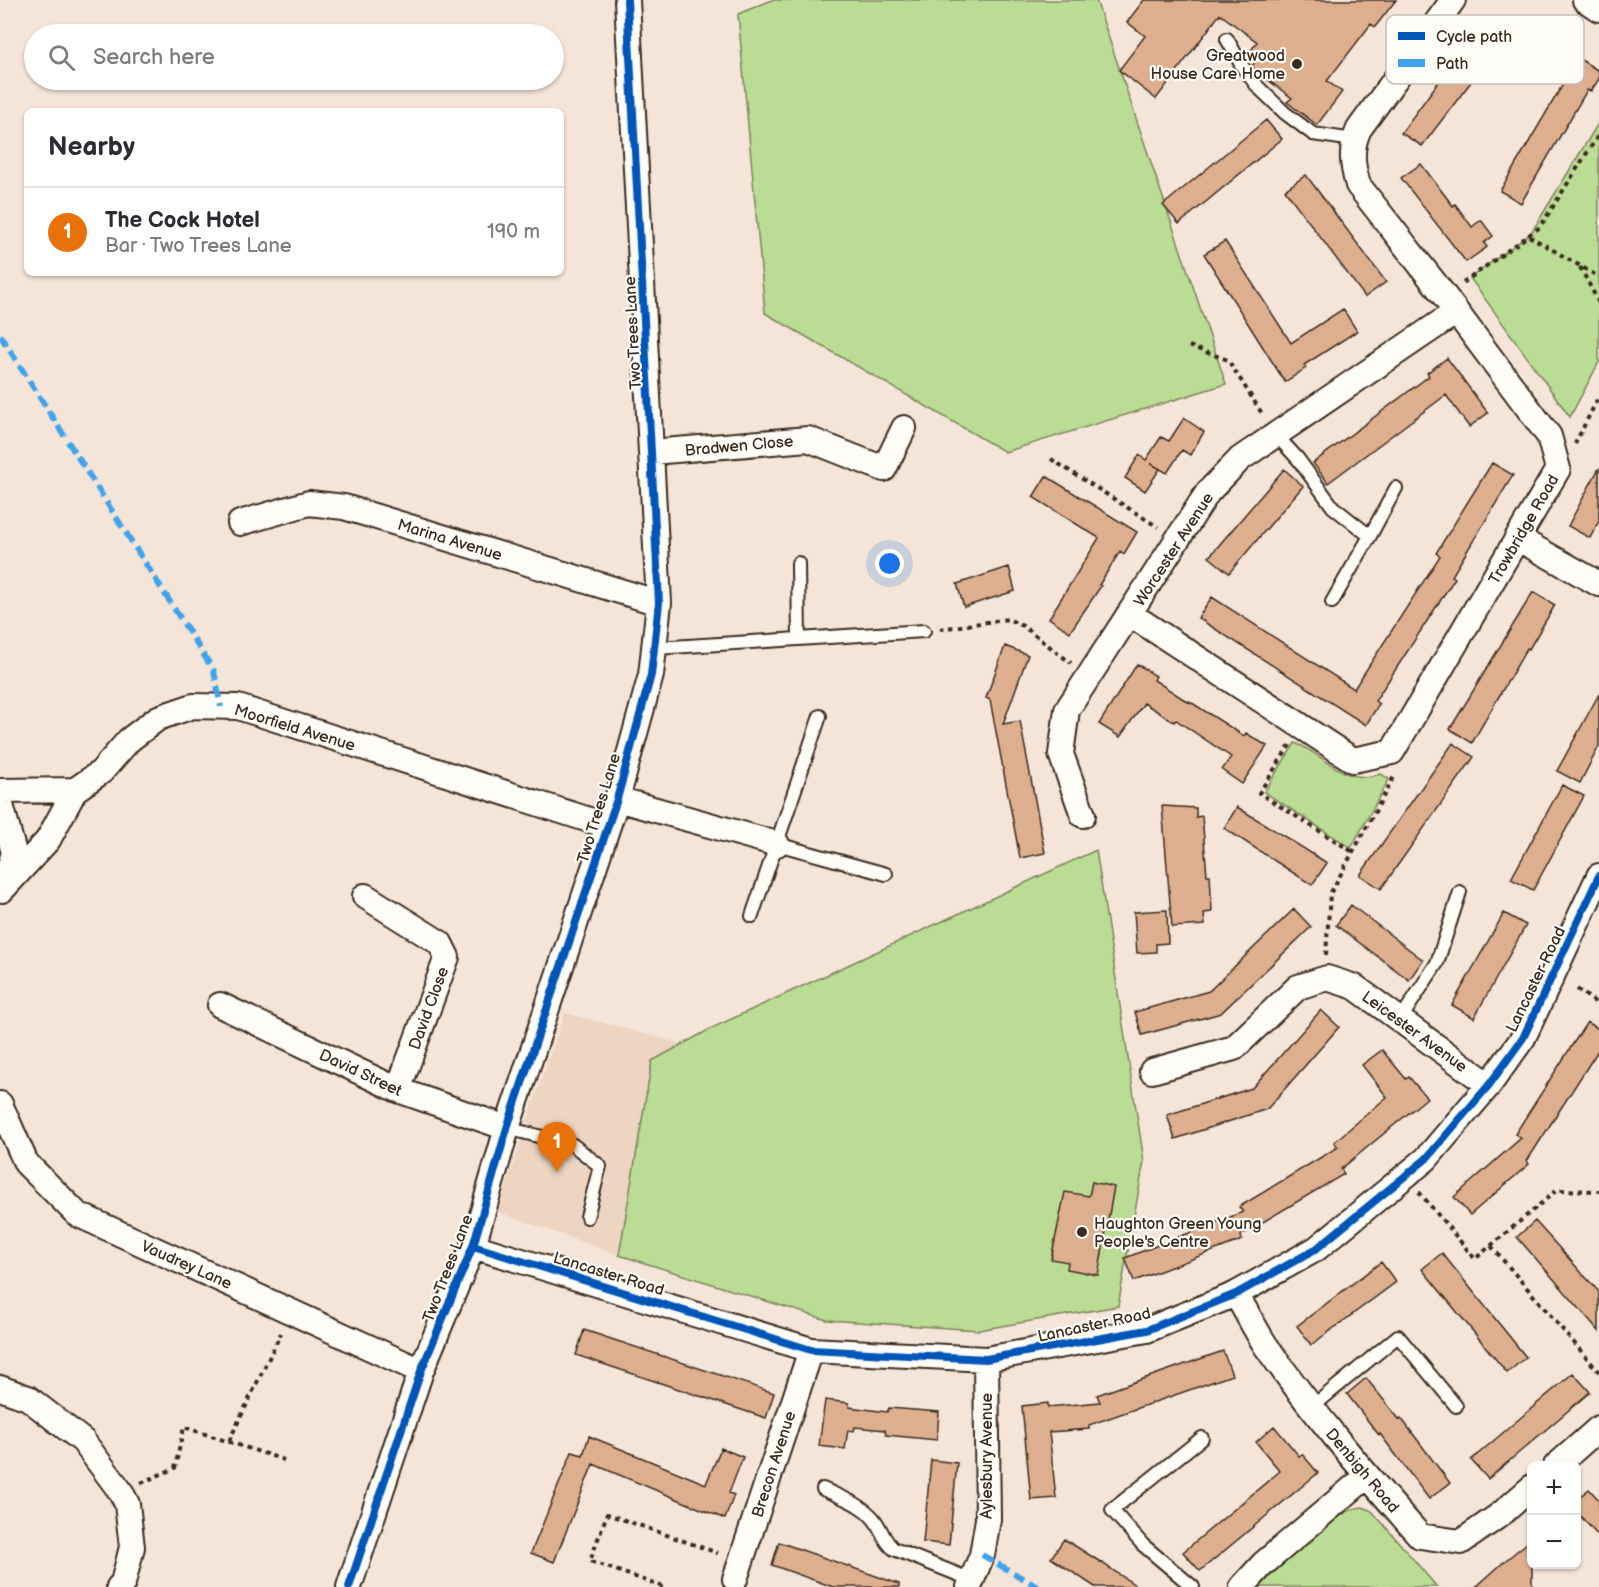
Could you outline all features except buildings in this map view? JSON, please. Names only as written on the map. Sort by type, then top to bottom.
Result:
[{"type":"street","name":"Two Trees Lane","points":[[349,1587],[421,1371],[473,1246],[507,1128],[608,826],[651,675],[658,603],[627,0]]},
{"type":"street","points":[[1443,15],[1454,0]]},
{"type":"street","points":[[1585,0],[1599,9]]},
{"type":"street","points":[[1354,140],[1359,129],[1392,84]]},
{"type":"street","name":"Trowbridge Road","points":[[1130,614],[1353,760],[1392,752],[1558,469],[1549,436],[1456,300],[1358,185],[1352,164],[1354,140]]},
{"type":"street","name":"Worcester Avenue","points":[[1083,815],[1061,753],[1067,710],[1208,492],[1272,429],[1456,300]]},
{"type":"street","name":"Bradwen Close","points":[[652,452],[808,439],[884,469],[904,428]]},
{"type":"street","name":"Marina Avenue","points":[[240,523],[309,503],[344,507],[658,603]]},
{"type":"street","points":[[1517,538],[1599,584]]},
{"type":"street","name":"Moorfield Avenue","points":[[75,790],[101,772],[129,740],[158,718],[193,706],[238,707],[608,826]]},
{"type":"street","points":[[0,791],[75,790],[48,840],[1,893]]},
{"type":"street","points":[[616,799],[777,844]]},
{"type":"street","points":[[0,801],[14,853],[1,893]]},
{"type":"street","name":"Lancaster Road","points":[[473,1246],[811,1350],[986,1359],[1147,1330],[1236,1294],[1316,1249],[1426,1159],[1489,1085],[1523,1038],[1599,876]]},
{"type":"street","name":"David Close","points":[[365,896],[440,943],[447,957],[398,1090]]},
{"type":"street","name":"Leicester Avenue","points":[[1152,1071],[1234,1048],[1298,987],[1327,978],[1355,987],[1489,1085]]},
{"type":"street","name":"David Street","points":[[220,1005],[398,1090],[507,1128]]},
{"type":"street","name":"Vaudrey Lane","points":[[0,1104],[26,1163],[77,1214],[421,1371]]},
{"type":"street","name":"Denbigh Road","points":[[1236,1294],[1265,1344],[1312,1407],[1367,1476],[1420,1536],[1461,1542],[1501,1514],[1527,1491]]},
{"type":"street","name":"Brecon Avenue","points":[[735,1579],[811,1350]]},
{"type":"street","name":"Aylesbury Avenue","points":[[970,1583],[981,1555],[988,1519],[986,1359]]},
{"type":"street","points":[[0,1388],[28,1398],[83,1441],[121,1492],[127,1504],[132,1547],[120,1587]]},
{"type":"street","points":[[1563,1461],[1596,1437]]},
{"type":"street","points":[[1242,1587],[1263,1564],[1367,1476]]},
{"type":"lane","points":[[1227,39],[1242,66],[1258,87],[1285,113],[1312,134],[1354,140]]},
{"type":"lane","points":[[1272,429],[1298,459],[1333,507],[1370,536]]},
{"type":"lane","points":[[1332,602],[1396,488]]},
{"type":"lane","points":[[798,563],[799,639]]},
{"type":"lane","points":[[655,648],[924,631]]},
{"type":"lane","points":[[752,916],[820,716]]},
{"type":"lane","points":[[777,844],[886,874]]},
{"type":"lane","points":[[1400,1020],[1437,963],[1460,892]]},
{"type":"lane","points":[[507,1128],[573,1145],[600,1166],[587,1218]]},
{"type":"lane","points":[[1312,1407],[1398,1336],[1456,1406]]},
{"type":"lane","points":[[1193,1587],[1143,1545],[1112,1510],[1202,1438]]},
{"type":"lane","points":[[823,1489],[866,1511],[874,1519],[887,1544],[894,1549],[970,1583]]},
{"type":"path","points":[[1456,300],[1540,227],[1599,134]]},
{"type":"path","points":[[1529,236],[1599,277]]},
{"type":"path","points":[[1580,266],[1599,303]]},
{"type":"path","points":[[1189,346],[1228,360],[1272,429]]},
{"type":"path","points":[[1572,452],[1599,396]]},
{"type":"path","points":[[1051,459],[1167,532]]},
{"type":"path","points":[[924,631],[1008,619],[1023,626],[1079,668]]},
{"type":"path","points":[[1294,739],[1259,793],[1353,852]]},
{"type":"path","points":[[1325,966],[1330,894],[1398,770]]},
{"type":"path","points":[[1577,989],[1599,1005]]},
{"type":"path","points":[[1406,1176],[1475,1259],[1557,1190],[1599,1191]]},
{"type":"path","points":[[1491,1246],[1599,1372]]},
{"type":"path","points":[[229,1441],[291,1310]]},
{"type":"path","points":[[121,1492],[175,1468],[184,1427],[287,1461]]},
{"type":"path","points":[[663,1587],[590,1562],[607,1514],[722,1554]]},
{"type":"shaded area","points":[[565,1013],[683,1044],[652,1062],[619,1255],[498,1212]]},
{"type":"green space","points":[[772,0],[1096,0],[1226,384],[1005,452],[765,313],[738,14]]},
{"type":"green space","points":[[1599,122],[1599,362],[1570,417],[1470,278],[1531,233]]},
{"type":"green space","points":[[1295,743],[1345,773],[1367,777],[1381,774],[1389,779],[1351,848],[1264,792]]},
{"type":"green space","points":[[1096,850],[1144,1161],[1118,1306],[979,1330],[827,1320],[619,1255],[652,1061],[712,1028]]},
{"type":"green space","points":[[1363,1507],[1372,1511],[1437,1587],[1260,1587],[1324,1527],[1338,1517]]},
{"type":"marked path","points":[[0,335],[214,671],[221,707]]},
{"type":"marked path","points":[[982,1555],[1038,1587]]},
{"type":"cycle path","points":[[349,1587],[421,1371],[473,1246],[507,1128],[617,799],[651,675],[659,603],[627,0]]},
{"type":"cycle path","points":[[473,1246],[811,1350],[986,1359],[1147,1330],[1236,1294],[1316,1249],[1426,1159],[1489,1085],[1523,1038],[1599,876]]},
{"type":"place","name":"Greatwood House Care Home","points":[[1297,64]]},
{"type":"place","name":"The Cock Hotel","points":[[557,1172]]},
{"type":"place","name":"Haughton Green Young People's Centre","points":[[1082,1232]]}]
